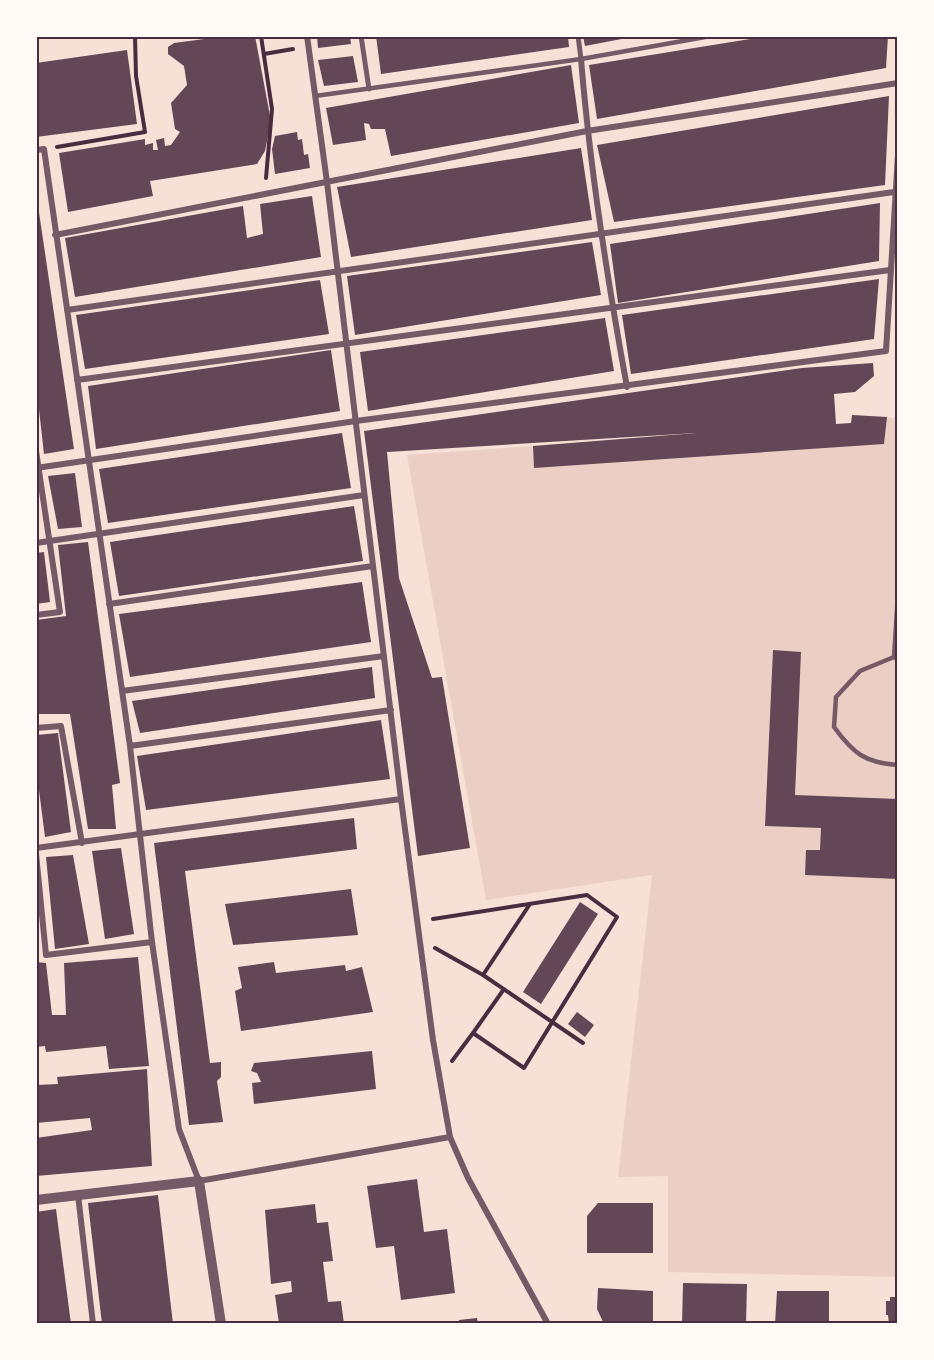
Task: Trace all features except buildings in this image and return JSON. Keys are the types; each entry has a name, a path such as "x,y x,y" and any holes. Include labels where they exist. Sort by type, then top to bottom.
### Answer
{"street":[{"path":"307,36 338,270 401,799 437,1063 450,1137 468,1178 548,1324"},
{"path":"361,36 369,89"},
{"path":"578,36 587,131 601,234 627,387"},
{"path":"55,235 587,131 898,83"},
{"path":"36,150 44,149 130,746 152,942 179,1129 199,1181 221,1324"},
{"path":"37,468 356,421 886,351 898,155"},
{"path":"67,310 894,192"},
{"path":"77,380 890,270"},
{"path":"36,451 60,612 36,615"},
{"path":"36,543 364,495"},
{"path":"109,604 373,566"},
{"path":"122,691 384,656"},
{"path":"130,746 391,710"},
{"path":"36,728 61,726 82,843"},
{"path":"36,848 401,799"},
{"path":"36,854 46,955 152,942"},
{"path":"36,1200 199,1181 450,1137"},
{"path":"78,1195 93,1324"}],"lane":[{"path":"315,96 581,59 711,36"},
{"path":"898,594 896,659 860,671 836,697 834,727 849,748 876,763 898,765"}],"path":[{"path":"44,149 145,132 136,76 135,36"},
{"path":"261,36 272,109 272,134 266,161 265,195"},
{"path":"264,54 308,47"},
{"path":"417,921 587,895 617,917 554,1023 524,1068 473,1034"},
{"path":"483,975 530,904"},
{"path":"421,948 437,948 483,975 583,1043"},
{"path":"437,1063 452,1061 504,989"}],"shaded area":[{"path":"852,415 898,418 898,1277 668,1272 668,1176 618,1177 652,875 486,900 407,455 851,423"}]}
